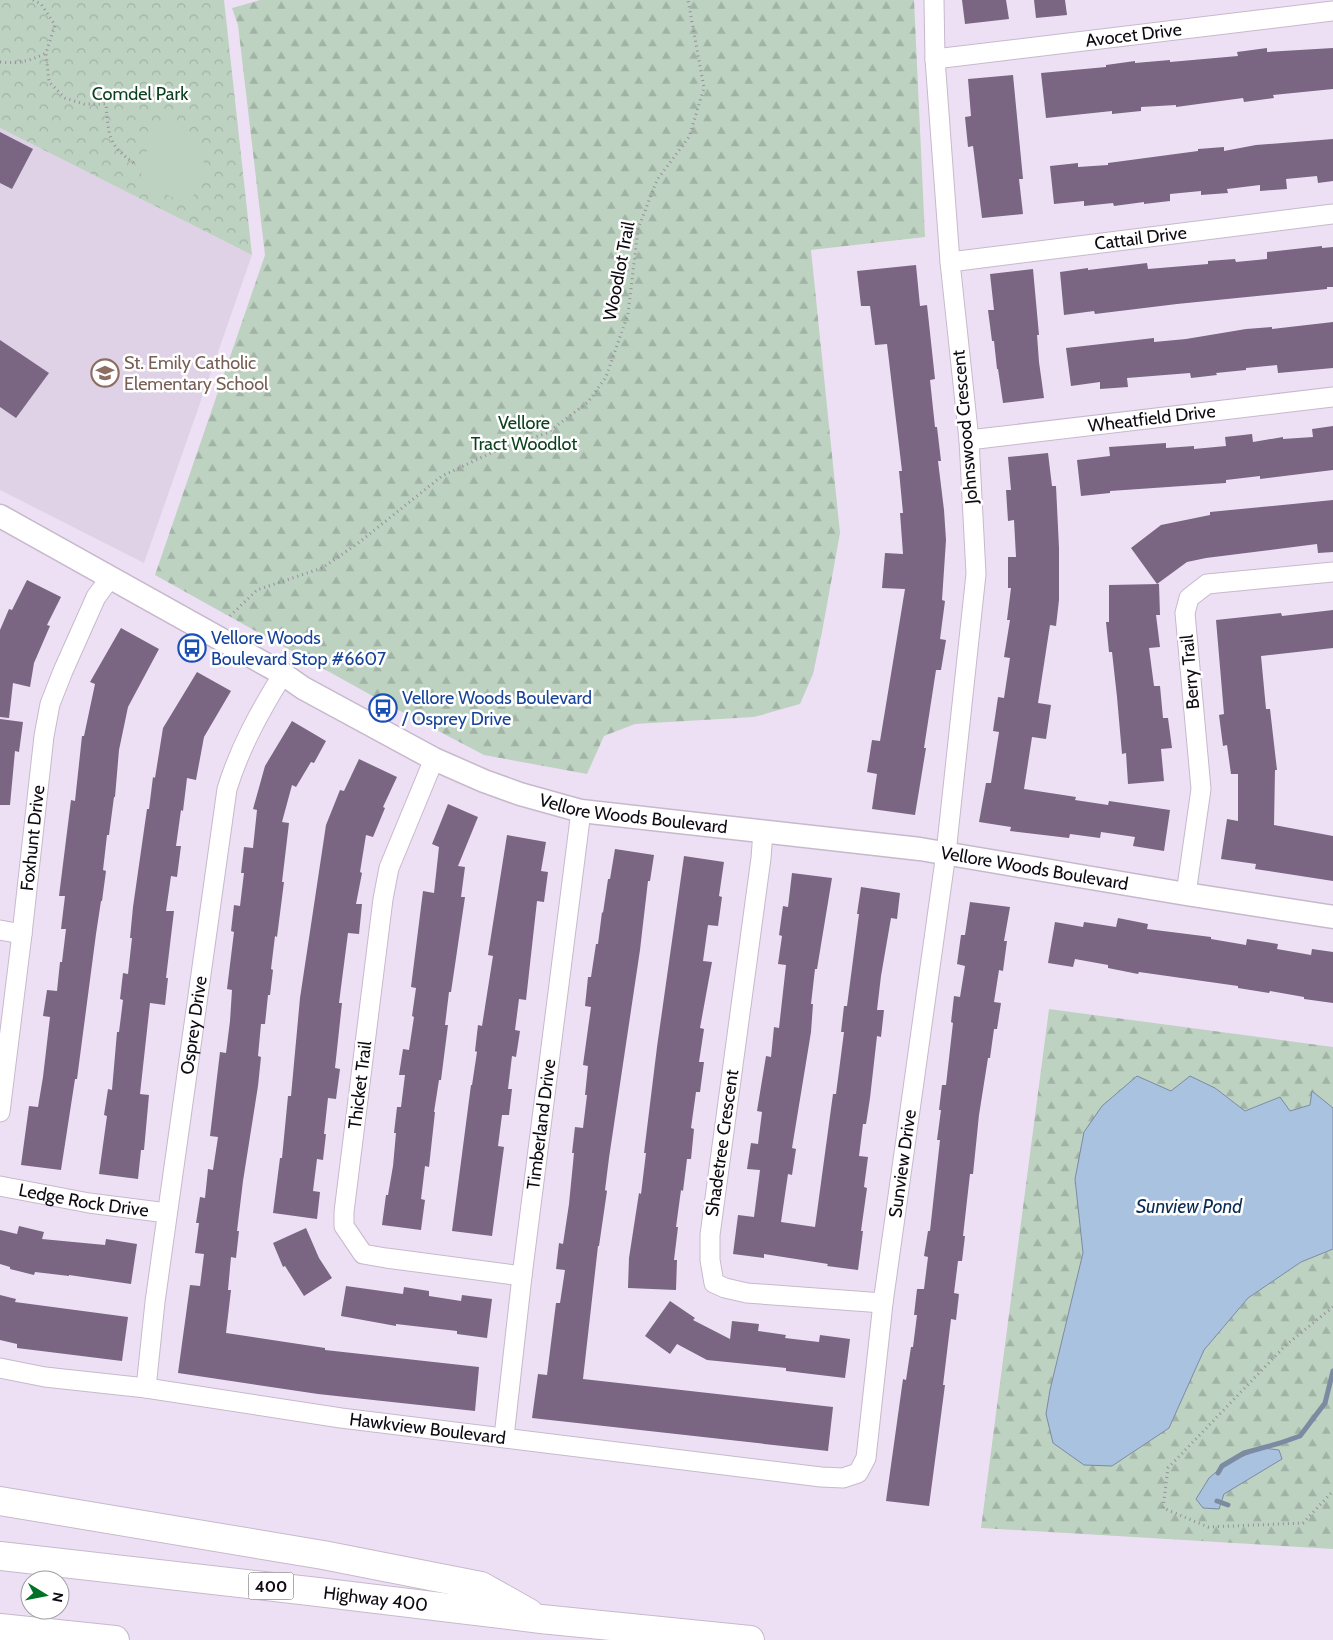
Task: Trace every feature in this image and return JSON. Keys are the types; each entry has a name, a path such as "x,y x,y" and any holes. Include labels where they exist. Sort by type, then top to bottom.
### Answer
{"highway":[{"path":"0,1501 323,1555 481,1586 541,1619"},
{"name":"Highway 400","path":"0,1556 541,1619 750,1640"},
{"path":"0,1628 115,1640"}],"street":[{"name":"Johnswood Crescent","path":"934,0 935,59 950,262 969,440 976,574 946,853"},
{"name":"Avocet Drive","path":"935,59 1333,11"},
{"name":"Cattail Drive","path":"950,262 1333,214"},
{"name":"Wheatfield Drive","path":"969,440 1333,397"},
{"name":"Vellore Woods Boulevard","path":"0,516 283,674 304,688 434,758 520,794 581,811 946,853 1333,917"},
{"name":"Berry Trail","path":"1186,894 1201,789 1185,613 1189,598 1207,584 1333,572"},
{"name":"Foxhunt Drive","path":"0,1112 40,767 50,704 62,671 96,597 110,578"},
{"name":"Osprey Drive","path":"146,1388 154,1302 228,789 235,763 248,734 283,674"},
{"name":"Thicket Trail","path":"434,758 389,868 345,1202 344,1226 363,1254 522,1276"},
{"name":"Timberland Drive","path":"504,1438 522,1276 581,811"},
{"name":"Shadetree Crescent","path":"763,832 760,867 710,1235 710,1260 714,1283 725,1288 747,1293 883,1303"},
{"name":"Sunview Drive","path":"858,1473 866,1458 883,1303 946,853"},
{"path":"0,930 22,934"},
{"name":"Ledge Rock Drive","path":"0,1186 89,1202 167,1213"},
{"name":"Hawkview Boulevard","path":"0,1368 45,1377 146,1388 341,1418 821,1477 843,1478 858,1473"}],"path":[{"path":"33,0 41,4 55,26 46,53 49,82 65,98 84,104 106,104 109,137 122,155 135,164"},
{"name":"Woodlot Trail","path":"230,616 257,590 322,568 357,544 442,476 493,452 547,433 588,402 606,377 628,314 638,229 657,180 689,137 704,88 688,0"},
{"path":"0,62 15,64 32,60 46,53"},
{"path":"1333,1307 1286,1345 1168,1468 1163,1508 1208,1527 1303,1523 1333,1491"}],"shaded area":[{"name":"St. Emily Catholic Elementary School","path":"0,128 252,255 144,563 0,490"}],"green space":[{"name":"Comdel Park","path":"0,0 224,0 252,255 0,128"},
{"name":"Vellore Tract Woodlot","path":"260,0 914,0 925,237 811,250 840,533 813,674 800,704 754,717 635,724 604,736 587,774 484,755 387,704 155,575 265,255 238,25 232,8"},
{"path":"165,116 188,129 201,146 205,170 189,205 142,183 140,164"},
{"path":"1049,1009 1333,1047 1333,1108 1313,1092 1310,1105 1290,1111 1279,1097 1245,1111 1215,1088 1075,1179 1083,1253 1050,1390 1169,1428 1204,1350 1248,1298 1301,1262 1333,1249 1333,1549 981,1528"}],"water":[{"name":"Sunview Pond","path":"1137,1076 1171,1091 1190,1076 1215,1088 1245,1111 1280,1097 1290,1111 1310,1105 1312,1091 1333,1108 1333,1249 1301,1262 1248,1298 1204,1350 1169,1428 1112,1466 1084,1465 1053,1443 1046,1414 1083,1253 1075,1179 1084,1132 1102,1106"},
{"path":"1263,1448 1279,1450 1282,1459 1224,1494 1219,1509 1203,1508 1196,1499 1209,1478 1228,1462"}],"building":[{"path":"962,0 1006,0 1009,19 965,24"},
{"path":"1034,0 1065,0 1067,15 1036,18"},
{"path":"1267,48 1267,52 1333,48 1333,89 1273,95 1274,98 1244,102 1243,98 1176,107 1176,105 1141,107 1141,111 1112,114 1112,111 1046,118 1041,73 1106,67 1106,65 1135,61 1135,63 1170,60 1170,62 1238,56 1237,52"},
{"path":"1013,75 1023,179 1019,179 1023,214 982,218 973,146 968,147 965,117 971,116 968,79"},
{"path":"0,132 33,149 12,189 0,183"},
{"path":"1333,139 1333,181 1318,183 1317,176 1286,179 1287,189 1260,191 1260,185 1227,189 1228,193 1201,195 1201,191 1170,194 1170,201 1144,204 1144,202 1114,206 1113,203 1084,206 1084,201 1054,204 1050,166 1078,163 1078,167 1108,165 1108,163 1198,151 1198,149 1224,147 1224,151 1256,145"},
{"path":"1322,246 1322,248 1333,247 1333,287 1327,287 1327,289 1095,314 1094,311 1064,315 1060,272 1147,263 1148,269 1208,264 1208,261 1235,259 1236,262 1267,259 1267,252"},
{"path":"916,265 920,306 927,305 935,379 930,380 941,461 938,461 946,540 942,600 945,601 940,639 946,640 941,670 936,670 915,815 872,809 877,774 867,772 872,740 880,741 905,589 882,588 885,553 903,554 900,513 903,513 899,471 902,471 887,344 875,345 870,306 861,306 857,271"},
{"path":"1033,269 1039,335 1037,335 1039,362 1044,398 1003,403 988,310 994,310 990,274"},
{"path":"1333,322 1333,368 1278,373 1277,365 1246,368 1246,370 1191,378 1190,373 1127,378 1128,387 1100,389 1100,382 1071,386 1066,348 1154,338 1154,342 1186,339 1246,329 1272,327 1272,329"},
{"path":"0,340 49,373 16,418 0,407"},
{"path":"1333,426 1333,470 1260,479 1260,476 1226,480 1226,483 1110,491 1110,493 1081,496 1077,460 1110,456 1109,447 1166,443 1166,448 1194,446 1194,449 1226,446 1225,437 1252,434 1253,442 1283,437 1283,439 1313,437 1312,429"},
{"path":"1048,453 1052,486 1056,486 1059,600 1056,626 1050,625 1038,703 1051,705 1046,739 1032,737 1024,789 1076,797 1075,800 1108,805 1109,801 1170,810 1164,851 1133,846 1135,837 1101,832 1100,838 1070,834 1069,838 1010,831 1011,827 979,822 986,783 991,783 999,732 993,731 998,697 1004,698 1010,658 1004,657 1010,620 1007,620 1011,588 1008,588 1008,557 1016,557 1014,520 1008,521 1006,490 1011,490 1008,457"},
{"path":"1333,500 1333,552 1318,553 1317,544 1206,558 1187,562 1157,584 1131,548 1161,525 1210,515 1210,512"},
{"path":"27,580 61,597 47,625 50,626 34,663 30,687 13,683 9,718 0,717 0,630 9,609 12,610"},
{"path":"1159,584 1160,615 1156,615 1160,647 1149,648 1154,686 1160,686 1163,718 1168,718 1172,748 1161,749 1164,781 1128,784 1126,753 1122,754 1112,652 1109,652 1106,622 1109,622 1109,585"},
{"path":"1333,610 1333,648 1261,656 1266,709 1270,709 1277,770 1275,770 1274,825 1333,836 1333,881 1255,869 1256,864 1221,859 1227,819 1238,821 1238,774 1231,774 1227,745 1223,746 1219,715 1224,714 1216,620 1281,613 1282,616"},
{"path":"121,628 159,649 128,707 119,750 115,797 109,835 107,835 103,870 106,871 102,901 77,1079 75,1079 61,1170 21,1165 29,1106 38,1107 43,1077 50,1017 43,1016 47,990 57,991 60,962 62,962 66,929 61,929 65,896 59,896 71,800 75,801 82,736 84,736 95,684 90,682"},
{"path":"197,672 231,691 204,737 196,780 187,778 176,846 181,846 177,877 171,876 166,911 174,911 166,978 168,978 165,1005 150,1003 140,1094 149,1095 144,1150 141,1150 138,1179 99,1174 107,1116 104,1115 108,1089 112,1090 117,1032 119,1032 123,1000 120,999 123,973 128,974 133,907 153,777 155,778 163,728"},
{"path":"0,719 23,722 19,752 15,751 10,805 0,805"},
{"path":"292,721 326,741 314,763 311,762 296,787 292,785 282,822 289,823 282,882 284,882 277,937 275,936 270,995 268,995 265,1024 261,1024 258,1056 261,1057 258,1086 243,1181 236,1258 231,1257 228,1290 231,1290 226,1333 325,1348 325,1350 479,1367 475,1411 318,1394 178,1373 190,1285 200,1286 204,1254 195,1253 199,1223 196,1223 200,1197 205,1198 208,1169 213,1170 218,1137 210,1136 220,1052 226,1053 230,1021 232,990 227,989 234,932 231,931 234,905 240,906 244,873 241,873 244,847 253,848 257,810 253,809 265,766"},
{"path":"359,759 397,777 383,807 385,808 373,837 366,835 356,904 362,904 359,934 348,933 339,1003 342,1003 335,1068 340,1069 336,1099 328,1098 323,1160 317,1159 313,1191 320,1192 317,1219 273,1213 280,1158 282,1158 288,1096 291,1096 300,998 326,825 340,790 344,791"},
{"path":"448,804 478,817 458,866 465,867 461,897 465,897 451,992 449,992 445,1025 448,1025 441,1080 439,1080 434,1112 429,1167 425,1166 421,1199 425,1200 421,1230 382,1225 386,1195 388,1195 393,1166 397,1107 401,1107 405,1075 399,1075 403,1049 409,1050 414,1017 412,1016 416,988 411,987 423,891 434,893 439,847 432,844"},
{"path":"507,835 546,842 541,871 548,872 544,902 537,901 526,1000 519,999 515,1030 520,1031 516,1057 512,1056 508,1089 512,1089 509,1115 502,1115 498,1146 504,1147 492,1236 452,1231 477,1052 475,1051 478,1025 482,1026 493,956 488,955"},
{"path":"615,849 654,855 650,881 648,881 640,950 609,1158 605,1190 607,1191 598,1246 583,1379 833,1407 828,1451 532,1418 538,1374 547,1375 556,1303 560,1303 565,1270 556,1269 559,1243 563,1244 569,1204 575,1127 583,1128 587,1095 585,1095 588,1066 583,1065 591,1007 585,1006 588,977 591,977 596,944 598,944 602,912"},
{"path":"684,856 724,862 719,896 722,897 718,926 708,925 703,961 712,962 700,1028 704,1029 699,1062 704,1062 700,1092 696,1092 691,1128 694,1129 691,1159 687,1159 676,1227 678,1227 674,1260 677,1260 676,1290 628,1288 629,1258 639,1193 641,1194 657,1047"},
{"path":"792,873 832,878 817,969 815,969 811,1004 813,1004 811,1032 792,1148 796,1149 792,1175 788,1174 781,1222 815,1227 833,1094 836,1094 844,1032 841,1032 844,1006 847,1006 861,887 900,893 897,919 891,918 881,976 877,1010 884,1010 881,1037 877,1036 870,1098 866,1124 863,1124 859,1156 868,1157 864,1187 867,1188 858,1270 764,1254 764,1258 733,1254 738,1215 754,1217 760,1170 747,1169 751,1143 758,1144 762,1112 757,1111 766,1056 771,1057 774,1027 779,1028 786,965 778,964 782,936 779,935 783,906 788,907"},
{"path":"970,902 1010,907 1004,941 1007,941 1003,971 999,970 994,1002 1001,1003 997,1029 994,1029 990,1058 988,1058 979,1115 973,1174 970,1174 962,1261 958,1261 954,1293 959,1294 956,1320 951,1319 943,1385 945,1385 929,1506 886,1501 903,1379 906,1380 911,1347 913,1347 917,1315 914,1315 917,1289 924,1289 928,1257 924,1256 928,1231 930,1231 940,1140 937,1140 941,1110 939,1110 942,1085 946,1085 954,996 960,997 965,966 957,964 961,935 965,935"},
{"path":"1118,918 1148,924 1147,929 1211,937 1211,939 1246,945 1247,939 1278,944 1277,949 1311,955 1312,949 1333,952 1333,1003 1270,991 1269,993 1238,988 1238,986 1139,972 1138,974 1108,968 1108,965 1075,959 1073,967 1048,963 1055,922 1083,927 1084,922 1116,927"},
{"path":"19,1226 44,1232 42,1239 105,1245 106,1239 137,1244 131,1284 69,1275 35,1272 34,1275 10,1269 10,1267 0,1264 0,1230 17,1234"},
{"path":"306,1228 319,1258 332,1278 304,1296 285,1266 283,1267 273,1243"},
{"path":"346,1286 403,1294 404,1287 429,1291 429,1296 461,1301 462,1295 492,1299 487,1338 457,1334 457,1331 396,1324 396,1326 341,1316"},
{"path":"0,1295 16,1299 15,1302 128,1317 122,1361 17,1348 17,1344 0,1340"},
{"path":"670,1301 695,1318 693,1320 730,1339 732,1321 759,1324 758,1331 786,1335 785,1338 819,1342 820,1335 850,1339 845,1378 786,1371 786,1368 707,1360 677,1344 670,1354 645,1336"}],"waterway":[{"path":"1218,1473 1222,1466 1244,1453 1300,1436 1325,1403 1333,1371"},
{"path":"1217,1501 1228,1505"}],"place":[{"name":"St. Emily Catholic Elementary School","path":"105,373"},
{"name":"Vellore Woods Boulevard Stop #6607","path":"192,648"},
{"name":"Vellore Woods Boulevard / Osprey Drive","path":"383,708"}]}
